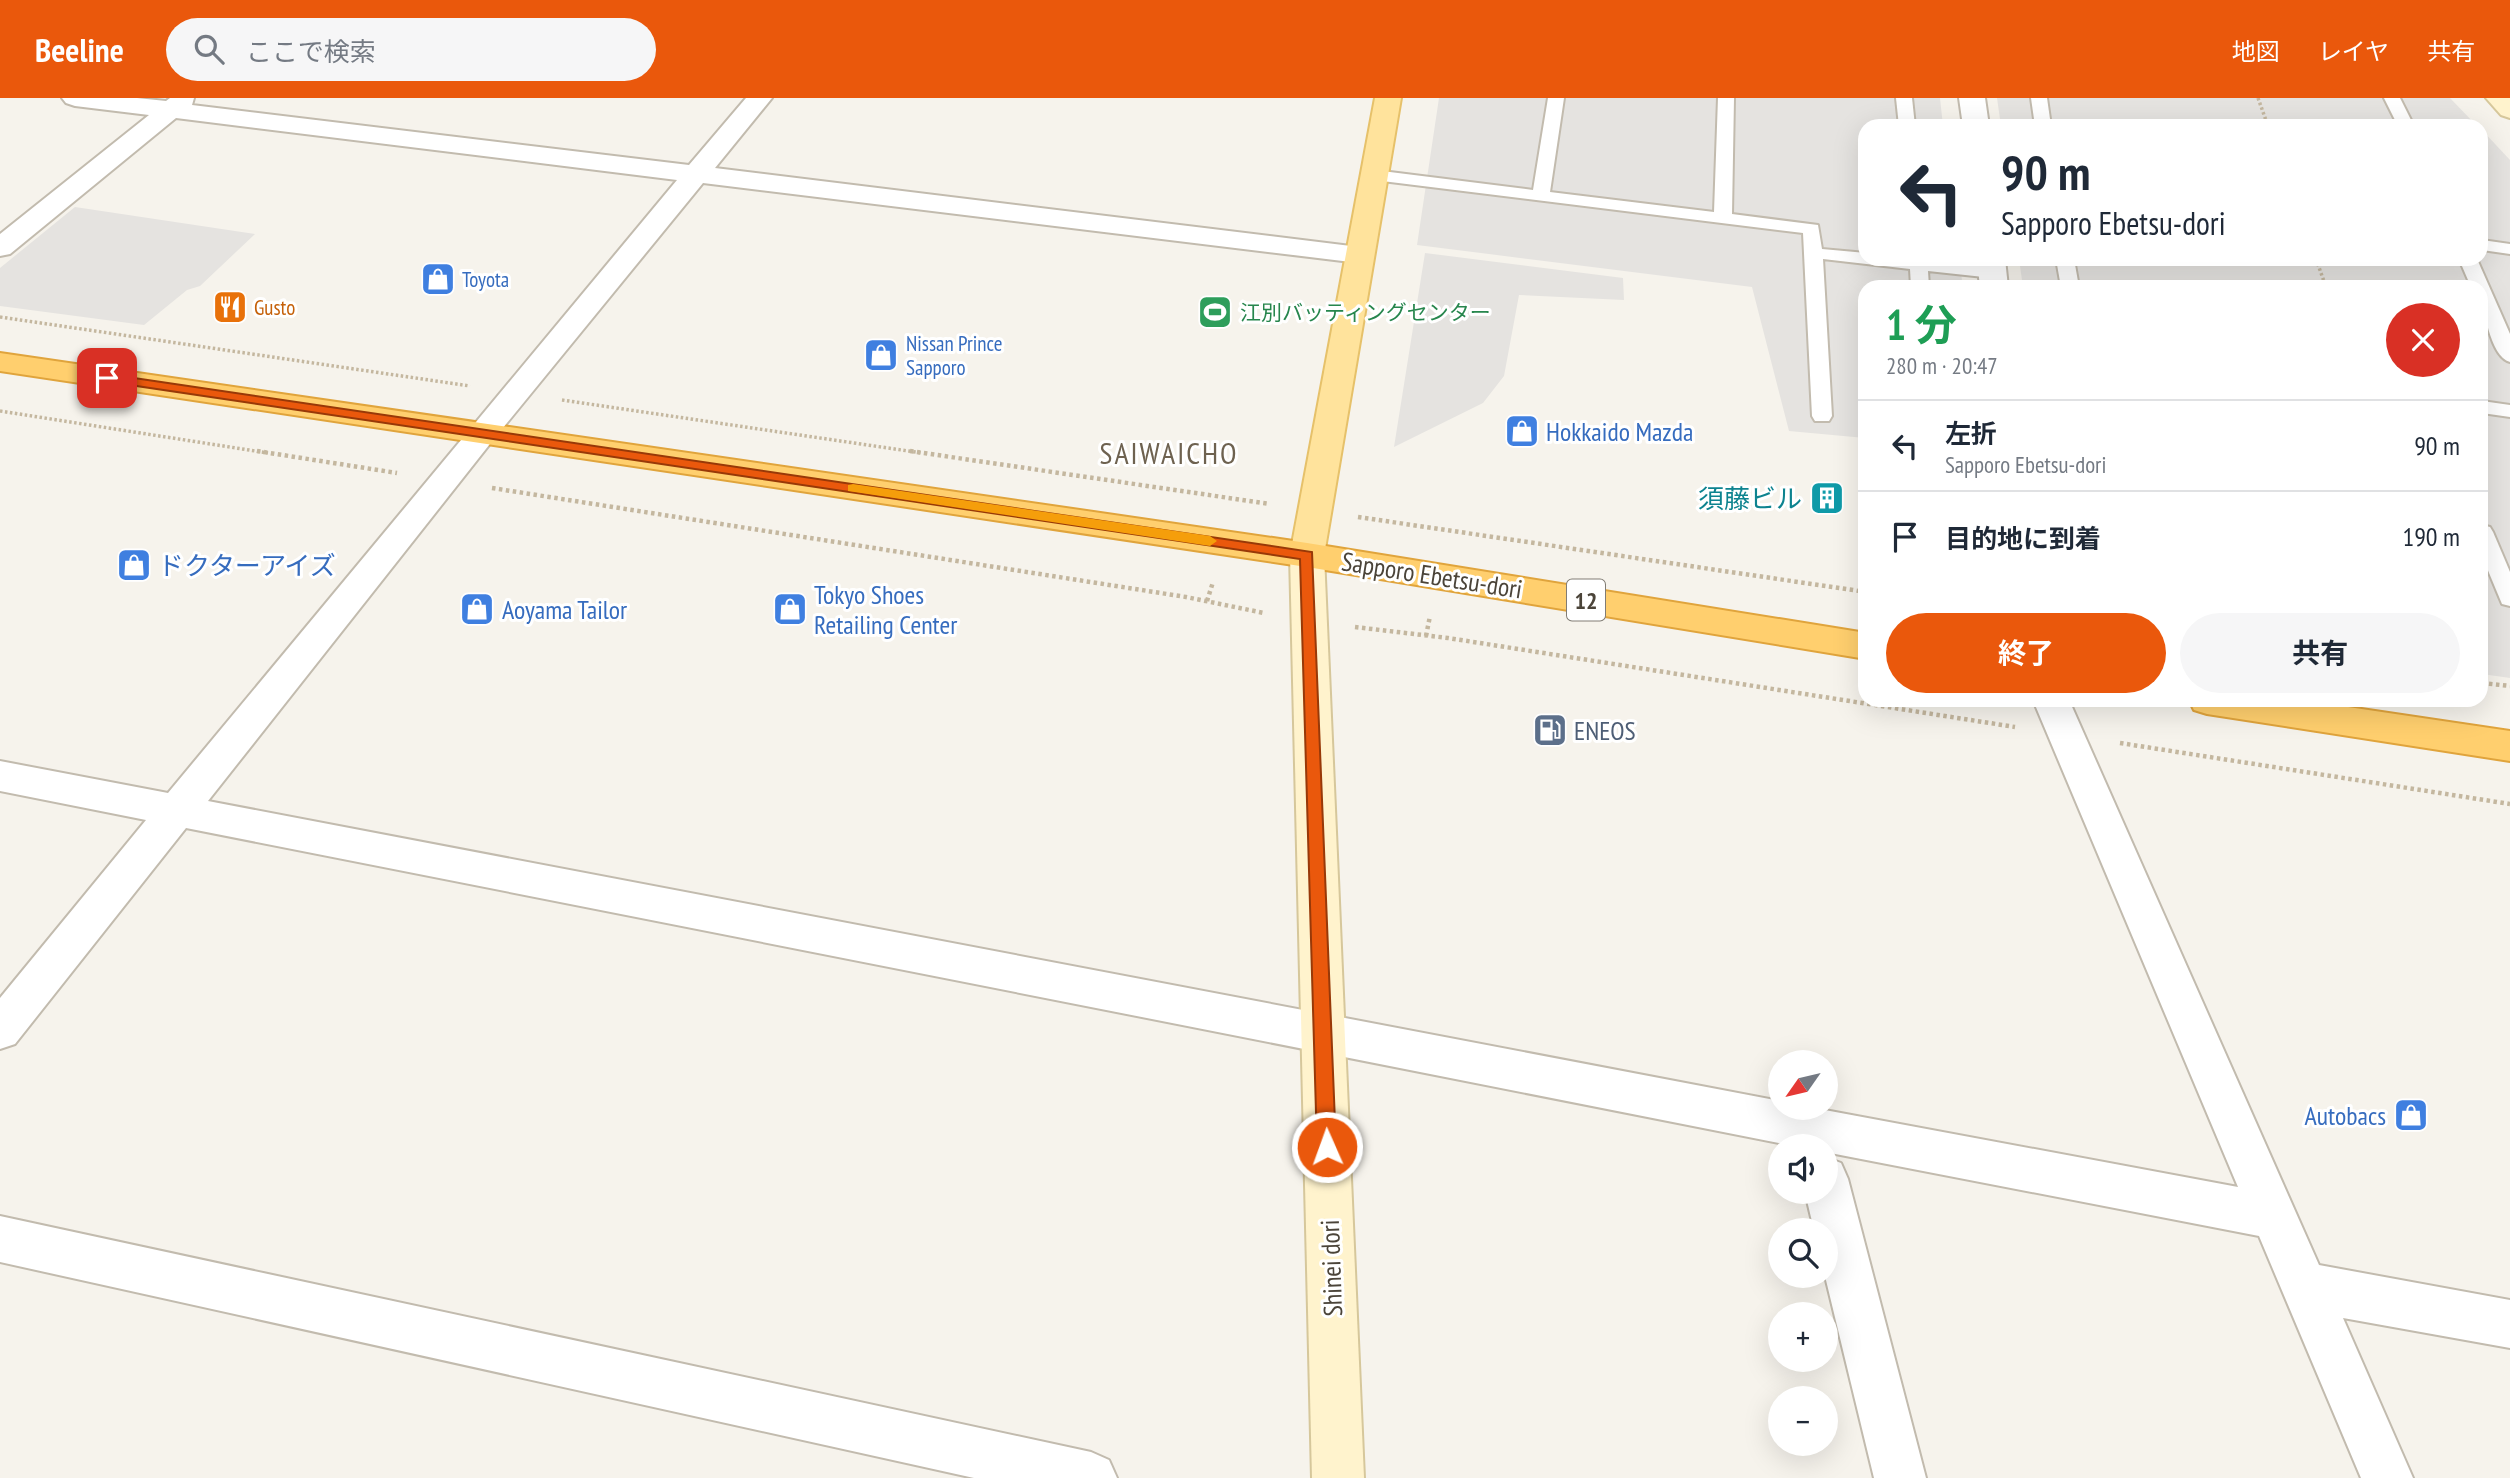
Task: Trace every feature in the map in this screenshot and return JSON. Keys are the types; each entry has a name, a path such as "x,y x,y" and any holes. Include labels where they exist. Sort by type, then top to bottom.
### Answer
{"highway":[{"name":"Sapporo Ebetsu-dori","path":"0,362 1307,555 1858,645"},
{"path":"2253,707 2510,746"}],"main road":[{"path":"1307,555 1388,98"}],"street":[{"path":"75,98 178,104 698,174 1359,255"},
{"path":"0,1030 482,433 759,98"},
{"path":"1971,98 1975,119"},
{"path":"2498,98 2510,110"},
{"path":"0,248 178,104"},
{"name":"Shinei dori","path":"1307,555 1338,1478"},
{"path":"2059,717 2387,1478"},
{"path":"0,776 1323,1036 1800,1134"},
{"path":"1838,1141 2274,1216"},
{"path":"1831,1204 1900,1478"},
{"path":"0,1239 1091,1478"},
{"path":"2305,1287 2510,1324"}],"lane":[{"path":"1541,196 1556,98"},
{"path":"1723,218 1726,98"},
{"path":"1905,98 1906,119"},
{"path":"2039,98 2042,119"},
{"path":"2392,98 2402,119"},
{"path":"1374,175 1812,229 1822,416"},
{"path":"2488,246 2510,249"},
{"path":"1812,253 1858,257"},
{"path":"1949,266 1993,273"},
{"path":"2488,304 2510,356"},
{"path":"2488,408 2510,411"},
{"path":"2488,546 2510,598"}],"path":[{"path":"2258,98 2266,119"},
{"path":"0,317 1858,591"},
{"path":"0,411 1186,597 1309,620 1858,691"},
{"path":"2488,684 2510,686"},
{"path":"1982,707 2059,717 2510,804"}],"shaded area":[{"path":"1439,98 1940,98 1942,119 1858,119 1858,266 1960,266 1962,280 1858,280 1858,437 1789,431 1752,287 1417,245"},
{"path":"1997,98 2450,98 2470,119 2000,119"},
{"path":"2488,136 2510,160 2510,678 2488,675 2488,280 2022,280 2020,266 2488,266"},
{"path":"75,207 255,234 200,286 187,290 144,325 0,306 0,268"},
{"path":"1425,253 1623,278 1624,300 1519,295 1504,376 1483,403 1394,447"}],"slow traffic":[{"path":"853,488 1210,541"}],"place":[{"name":"Toyota","path":"438,279"},
{"name":"Gusto","path":"230,307"},
{"name":"江別バッティングセンター","path":"1215,312"},
{"name":"Nissan Prince Sapporo","path":"881,355"},
{"name":"Hokkaido Mazda","path":"1522,431"},
{"name":"須藤ビル","path":"1827,498"},
{"name":"ドクターアイズ","path":"134,565"},
{"name":"Aoyama Tailor","path":"477,609"},
{"name":"Tokyo Shoes Retailing Center","path":"790,609"},
{"name":"ENEOS","path":"1550,730"},
{"name":"Autobacs","path":"2411,1115"}],"district":[{"name":"SAIWAICHO","path":"1169,452"}],"route":[{"path":"107,378 1307,555 1327,1147"}]}
